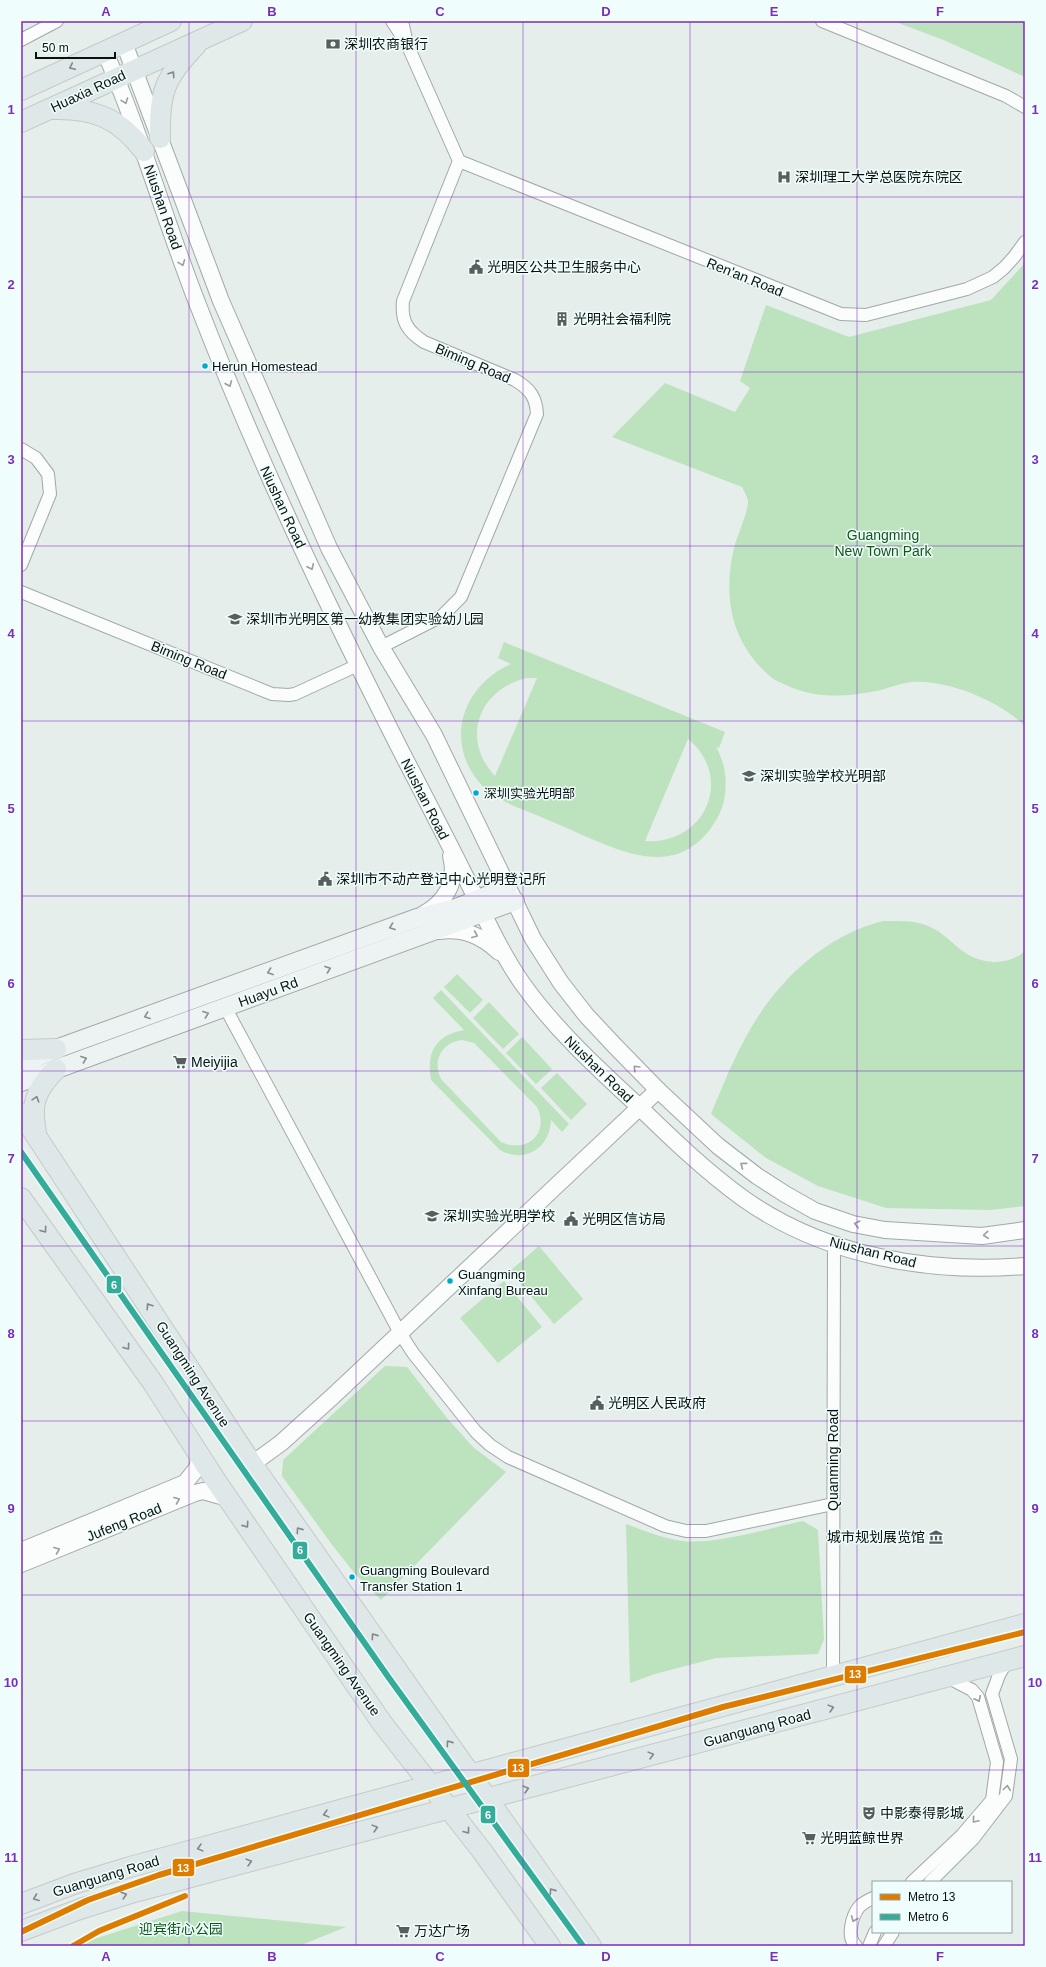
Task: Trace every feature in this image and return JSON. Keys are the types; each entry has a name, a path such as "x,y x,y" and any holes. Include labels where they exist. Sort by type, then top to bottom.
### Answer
{"main road":[{"name":"Huaxia Road","path":"22,89 171,21"},
{"name":"Huaxia Road","path":"21,122 242,21"},
{"path":"160,138 159,111 166,83 183,58 202,39"},
{"path":"51,109 78,110 106,117 126,130 144,151"},
{"name":"Huayu Rd","path":"21,1064 56,1049 511,894"},
{"name":"Huayu Rd","path":"21,1082 225,1007 420,926"},
{"path":"21,1050 56,1049"},
{"path":"36,1134 33,1108 36,1096 41,1087 56,1069"},
{"name":"Guangming Avenue","path":"21,1113 252,1464 591,1946"},
{"name":"Guangming Avenue","path":"21,1198 153,1383 228,1498 382,1723 482,1851 550,1946"},
{"name":"Guanguang Road","path":"21,1904 74,1884 123,1869 1025,1624"},
{"name":"Guanguang Road","path":"21,1932 80,1909 134,1892 1016,1658"}],"street":[{"path":"21,40 57,21"},
{"path":"392,21 407,44 459,161"},
{"path":"402,21 407,44"},
{"path":"822,21 1006,96 1025,107"},
{"name":"Niushan Road","path":"124,43 221,301 300,486 329,548 381,648 434,735 533,939 561,983 586,1015 658,1090 718,1146 757,1176 815,1211 853,1224 885,1230 982,1236 1025,1230"},
{"name":"Niushan Road","path":"105,52 144,151 169,229 236,400 262,461 358,665 479,906 512,966 552,1022 640,1108 718,1179 746,1200 777,1220 813,1237 902,1262 940,1267 990,1269 1025,1266"},
{"name":"Ren'an Road","path":"459,161 841,314 866,315 967,289 993,277 1014,258 1025,242"},
{"name":"Biming Road","path":"381,648 442,616 461,597 537,414 537,404 527,387 515,380 424,342 413,335 403,322 402,312 405,296 459,161"},
{"path":"21,450 36,458 48,474 50,494 21,565"},
{"name":"Biming Road","path":"21,592 272,694 295,694 358,665"},
{"path":"420,926 450,888 453,868 448,844"},
{"path":"420,926 471,933 491,944 512,966"},
{"path":"225,1007 400,1333 476,1432 490,1445 508,1457 665,1526 686,1531 706,1531 833,1504"},
{"path":"252,1464 281,1443 658,1090"},
{"name":"Quanming Road","path":"833,1676 834,1244"},
{"name":"Jufeng Road","path":"21,1551 185,1483 197,1468 200,1456"},
{"name":"Jufeng Road","path":"21,1564 195,1493 203,1491 228,1498"},
{"path":"931,1881 973,1839 1006,1796 1011,1759 992,1694 998,1675 1016,1658"},
{"path":"913,1881 962,1835 992,1800 997,1762 978,1697 972,1690 947,1677"},
{"path":"856,1946 853,1943 850,1928 859,1906 872,1899"},
{"path":"869,1946 875,1933"},
{"path":"884,1946 892,1933"}],"green space":[{"path":"893,21 1025,21 1025,77 946,41"},
{"name":"Guangming New Town Park","path":"1025,263 1025,726 1002,708 973,694 957,688 926,682 899,684 877,691 854,695 831,696 797,690 774,679 758,664 738,634 730,600 729,582 731,563 735,544 748,504 747,497 742,487 612,437 665,383 735,412 750,388 740,381 766,305 849,337 991,300"},
{"path":"504,642 725,732 719,748 716,747 723,763 726,782 722,809 718,817 701,839 683,852 663,857 641,856 619,850 524,810 504,801 486,789 468,766 462,749 461,732 464,715 471,699 481,685 494,673 511,664 498,658","holes":["527,678 537,678 495,776 484,762 478,747 477,732 480,717 487,704 497,693 510,684","688,739 702,755 710,772 711,789 707,806 697,821 684,832 666,839 645,841"]},
{"path":"883,921 921,923 944,935 964,952 982,960 994,962 1007,961 1025,951 1025,1206 991,1210 886,1208 818,1186 766,1158 711,1114 745,1038 762,1010 776,992 807,961 824,948 843,936 863,927"},
{"path":"457,974 483,1000 470,1013 444,987"},
{"path":"441,990 569,1124 562,1132 551,1120 550,1130 546,1138 534,1151 527,1154 509,1154 500,1150 431,1080 430,1061 435,1046 446,1036 454,1032 464,1030 433,998","holes":["462,1040 474,1043 537,1107 541,1125 534,1139 519,1145 511,1145 501,1142 441,1079 438,1072 438,1059 444,1048 449,1044"]},
{"path":"489,1002 519,1034 503,1049 473,1018"},
{"path":"522,1037 552,1069 536,1084 506,1053"},
{"path":"557,1073 587,1104 571,1120 541,1088"},
{"path":"539,1246 583,1299 554,1324 510,1271"},
{"path":"504,1281 542,1327 498,1363 460,1318"},
{"path":"385,1366 407,1367 447,1418 473,1447 506,1472 381,1600 356,1575 282,1476 283,1460"},
{"path":"803,1521 818,1530 824,1639 818,1654 716,1658 655,1674 630,1683 626,1524 667,1538 695,1542 726,1538"},
{"name":"迎宾街心公园","path":"182,1911 346,1927 299,1946 72,1946"}],"metro line":[{"name":"6","path":"21,1152 389,1678 583,1946"},
{"name":"13","path":"21,1932 88,1900 159,1875 723,1707 1025,1632"},
{"name":"13","path":"73,1946 99,1931 185,1896"}],"place":[{"name":"深圳农商银行","path":"333,44"},
{"name":"深圳理工大学总医院东院区","path":"784,177"},
{"name":"光明区公共卫生服务中心","path":"476,267"},
{"name":"光明社会福利院","path":"562,319"},
{"name":"Herun Homestead","path":"205,366"},
{"name":"深圳市光明区第一幼教集团实验幼儿园","path":"235,619"},
{"name":"深圳实验学校光明部","path":"749,776"},
{"name":"深圳实验光明部","path":"476,793"},
{"name":"深圳市不动产登记中心光明登记所","path":"325,879"},
{"name":"Meiyijia","path":"180,1062"},
{"name":"深圳实验光明学校","path":"432,1216"},
{"name":"光明区信访局","path":"571,1219"},
{"name":"Guangming Xinfang Bureau","path":"450,1281"},
{"name":"光明区人民政府","path":"597,1403"},
{"name":"城市规划展览馆","path":"936,1537"},
{"name":"Guangming Boulevard Transfer Station 1","path":"352,1577"},
{"name":"中影泰得影城","path":"869,1813"},
{"name":"光明蓝鲸世界","path":"809,1838"},
{"name":"万达广场","path":"403,1931"}]}
